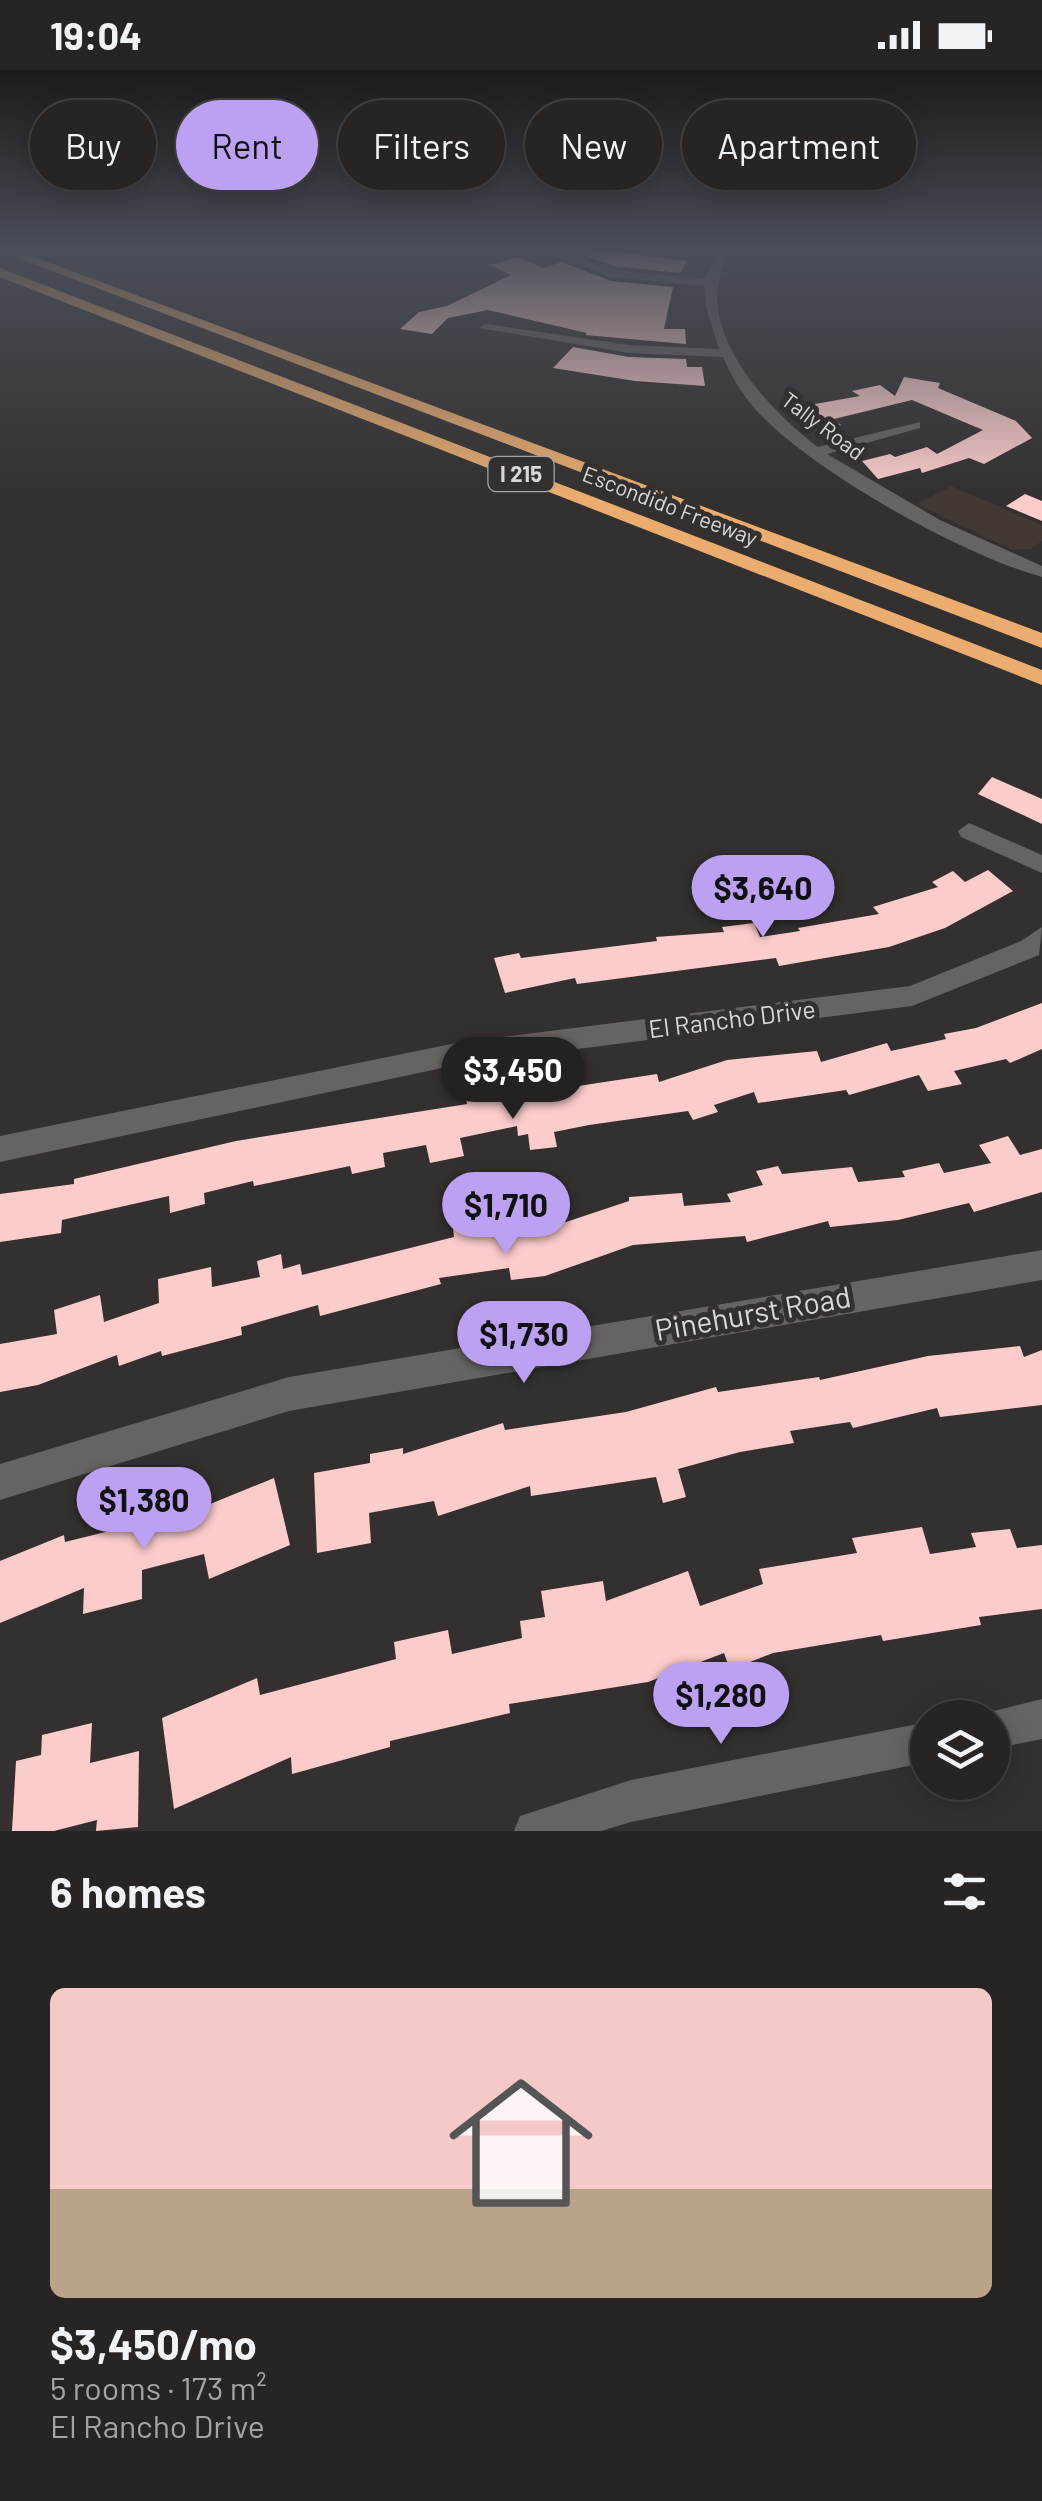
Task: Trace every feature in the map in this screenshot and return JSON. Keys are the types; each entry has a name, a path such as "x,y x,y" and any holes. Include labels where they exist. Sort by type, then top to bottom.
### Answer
{"highway":[{"name":"Escondido Freeway","path":"157,333 1042,678"},
{"name":"Escondido Freeway","path":"229,333 1042,641"}],"street":[{"path":"520,333 629,350 727,353"},
{"name":"Tally Road","path":"720,333 744,386 765,411 815,453 906,508 1040,568"},
{"path":"815,453 915,425"},
{"path":"969,831 1042,865"},
{"name":"El Rancho Drive","path":"0,1150 460,1053 912,996 1030,948 1042,938"},
{"name":"Pinehurst Road","path":"0,1482 288,1394 1042,1265"},
{"path":"1010,1725 1042,1719"},
{"path":"535,1831 631,1801 910,1746"}],"shaded area":[{"path":"951,486 1042,525 1042,541 1031,549 1010,549 917,504"}],"building":[{"path":"685,333 686,344 585,335"},
{"path":"573,347 629,357 686,359 687,367 702,367 705,386 635,381 553,368"},
{"path":"904,377 940,383 938,388 1016,421 1032,438 984,464 969,458 922,473 920,468 878,479 862,461 890,454 895,457 927,447 937,454 983,430 912,400 834,419 841,425 812,431 787,409 860,396 852,391 880,385 895,396"},
{"path":"1025,494 1042,501 1042,521 1006,506"},
{"path":"992,777 1042,799 1042,824 978,794"},
{"path":"988,870 1013,891 945,928 889,947 779,966 776,958 577,984 575,978 505,993 494,958 519,953 521,958 657,941 656,937 724,932 722,927 754,923 760,937 800,931 798,928 879,914 873,907 938,887 932,882 953,871 965,882"},
{"path":"1042,1003 1042,1049 1010,1063 1006,1059 954,1071 962,1084 928,1091 919,1075 849,1095 846,1090 758,1103 754,1092 714,1105 718,1112 693,1120 688,1111 589,1125 554,1132 557,1147 530,1150 528,1134 518,1136 517,1126 460,1138 464,1156 430,1163 426,1145 383,1153 385,1167 352,1174 350,1166 254,1186 253,1181 204,1193 205,1204 170,1213 169,1196 62,1220 61,1233 0,1242 0,1194 74,1184 74,1179 236,1141 467,1104 466,1098 492,1093 494,1099 657,1074 659,1082 727,1060 817,1051 821,1062 887,1043 891,1051 946,1039 944,1034 976,1028"},
{"path":"1008,1136 1020,1155 1042,1149 1042,1192 974,1212 969,1203 898,1220 830,1227 828,1221 747,1242 745,1236 633,1245 545,1276 511,1280 509,1268 439,1278 441,1284 320,1316 318,1305 241,1327 242,1335 162,1356 161,1351 119,1366 117,1355 38,1385 0,1392 0,1344 57,1334 54,1310 100,1295 104,1322 159,1303 158,1279 211,1267 212,1287 260,1277 257,1261 281,1254 283,1269 300,1264 302,1275 454,1237 453,1228 474,1225 472,1213 494,1210 498,1235 545,1229 629,1201 629,1197 682,1193 684,1206 731,1202 727,1194 763,1185 756,1171 778,1166 782,1174 852,1167 858,1182 905,1177 902,1171 939,1163 944,1173 991,1163 979,1145"},
{"path":"1020,1346 1024,1357 1042,1350 1042,1405 940,1417 937,1408 853,1428 850,1422 790,1431 794,1443 740,1452 678,1469 686,1497 663,1503 656,1477 531,1496 530,1486 438,1516 434,1501 369,1513 371,1543 317,1553 314,1473 370,1463 370,1454 403,1448 403,1454 503,1423 505,1430 626,1412 716,1387 718,1392 819,1377 820,1380 928,1356"},
{"path":"274,1478 290,1545 209,1579 204,1554 142,1570 142,1599 83,1614 84,1588 0,1623 0,1561 64,1535 65,1542 146,1522 146,1511 181,1502 181,1516"},
{"path":"922,1527 930,1554 976,1547 971,1533 1010,1529 1017,1548 1042,1545 1042,1609 979,1617 981,1625 883,1641 881,1635 773,1653 730,1670 724,1653 648,1682 509,1704 510,1713 390,1741 390,1747 292,1774 291,1757 174,1809 162,1718 257,1678 260,1695 396,1659 394,1642 448,1630 452,1654 522,1638 520,1621 545,1617 541,1591 603,1581 606,1601 688,1571 700,1606 763,1584 759,1569 857,1553 852,1538"},
{"path":"92,1723 90,1763 139,1751 138,1827 96,1831 97,1820 54,1831 12,1831 16,1761 41,1755 42,1735"}]}
